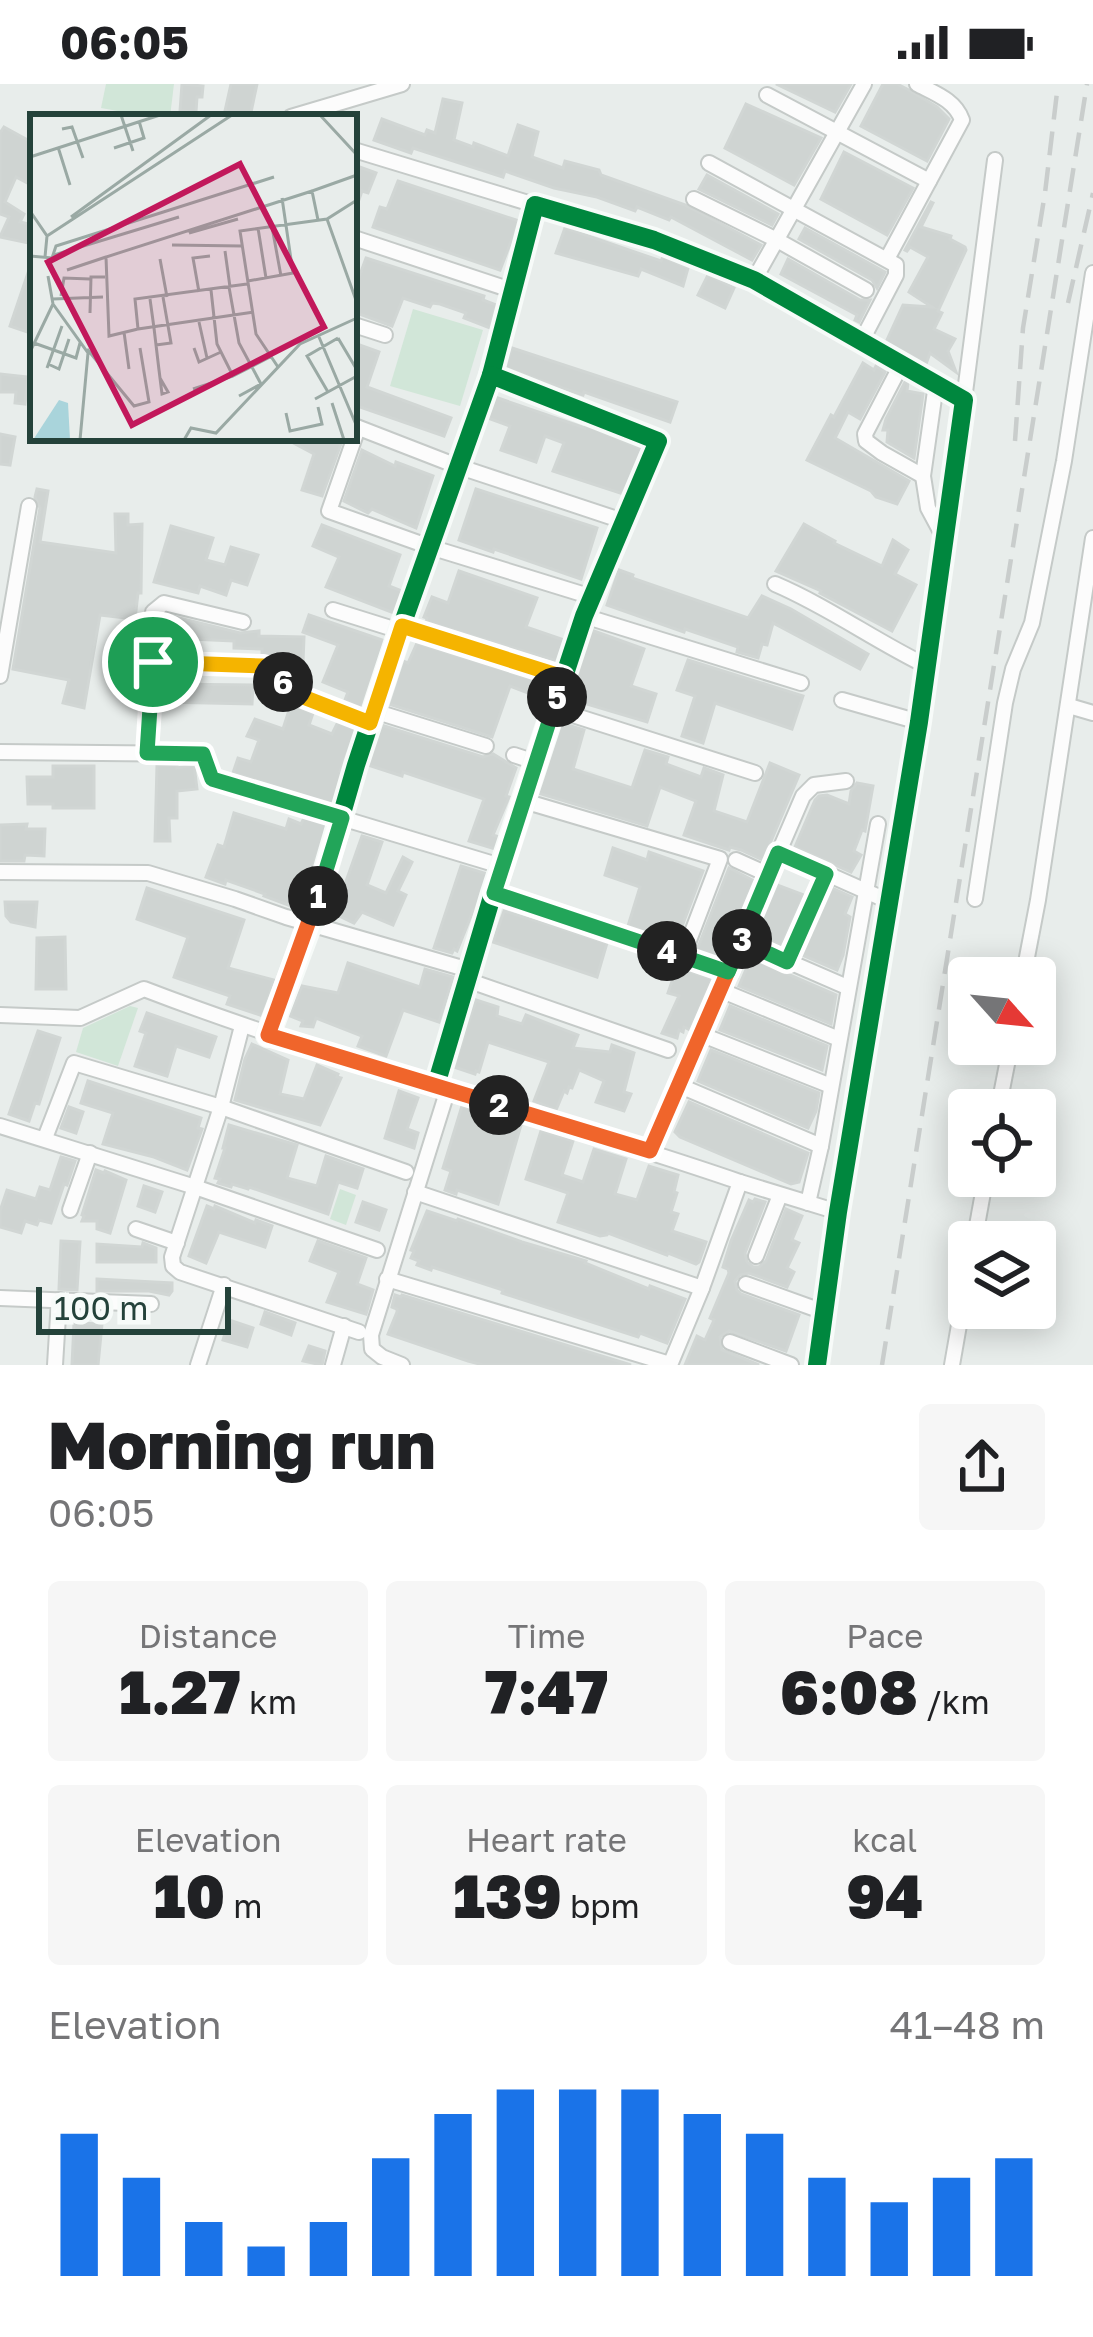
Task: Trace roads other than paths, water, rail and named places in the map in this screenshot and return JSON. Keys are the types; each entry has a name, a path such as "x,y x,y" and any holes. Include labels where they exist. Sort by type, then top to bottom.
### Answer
{"street":[{"path":"300,114 402,84"},
{"path":"754,280 864,84"},
{"path":"887,259 962,119 952,104 917,84"},
{"path":"766,94 929,181"},
{"path":"357,151 654,239 754,280 964,400"},
{"path":"817,1365 919,722 995,160"},
{"path":"709,163 896,265 896,275 861,342"},
{"path":"694,199 866,290"},
{"path":"268,1035 310,924 401,629 491,375 535,205"},
{"path":"357,239 514,291"},
{"path":"975,898 1005,703 1032,623 1064,461 1093,273"},
{"path":"357,326 385,335"},
{"path":"901,364 865,434 866,442 923,476"},
{"path":"397,1364 372,1348 370,1335 415,1192 468,975 584,616 658,441 491,375"},
{"path":"936,384 923,476 928,508 944,537"},
{"path":"357,427 622,521"},
{"path":"352,441 329,512 592,597"},
{"path":"0,676 29,506"},
{"path":"1027,957 1093,538"},
{"path":"775,584 927,666"},
{"path":"147,753 153,611 164,603 243,622"},
{"path":"333,610 563,677"},
{"path":"584,616 801,683"},
{"path":"153,662 269,667 293,693 486,746"},
{"path":"842,700 919,722"},
{"path":"1069,706 1093,713"},
{"path":"554,709 755,773"},
{"path":"0,752 203,754 212,779 504,867"},
{"path":"514,755 538,763"},
{"path":"650,1151 808,789 846,781"},
{"path":"524,801 720,860 683,956"},
{"path":"808,1203 878,824"},
{"path":"778,853 888,901"},
{"path":"736,860 769,875"},
{"path":"0,872 169,877 468,975 668,1050"},
{"path":"787,962 826,874"},
{"path":"494,893 728,972"},
{"path":"741,941 847,987"},
{"path":"0,1015 80,1018 145,989 268,1035 838,1212"},
{"path":"720,990 839,1039"},
{"path":"242,1026 172,1266 352,1329 332,1365"},
{"path":"700,1034 831,1086"},
{"path":"45,1138 75,1059 406,1172"},
{"path":"678,1085 821,1146"},
{"path":"0,1126 195,1186 377,1250"},
{"path":"70,1210 90,1153"},
{"path":"387,1279 670,1364 740,1183"},
{"path":"415,1192 702,1288"},
{"path":"756,1256 780,1195"},
{"path":"136,1229 177,1243"},
{"path":"746,1284 824,1312"},
{"path":"198,1365 224,1286"},
{"path":"0,1298 151,1304"},
{"path":"55,1365 59,1300"},
{"path":"952,1365 958,1329"},
{"path":"730,1342 791,1365"}],"railway":[{"path":"1015,441 1023,328 1058,84"},
{"path":"882,1365 1087,84"},
{"path":"1068,303 1093,193"}]}
